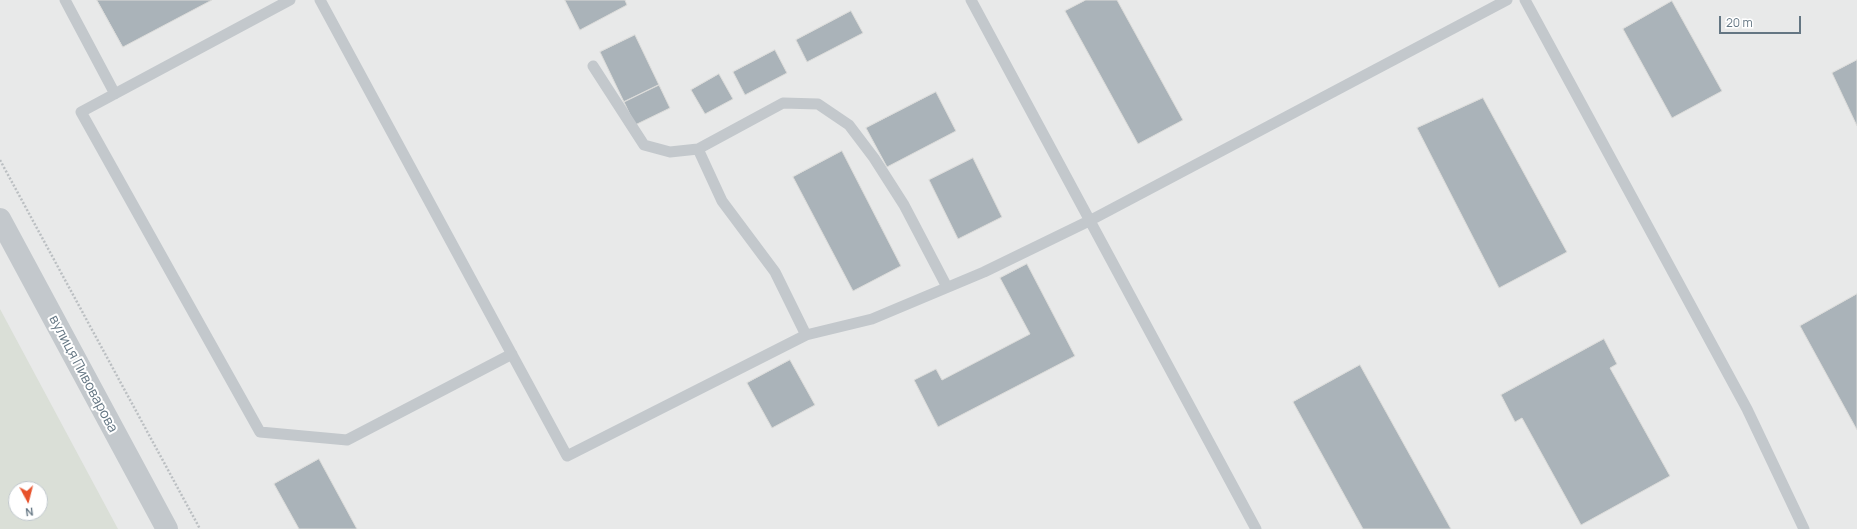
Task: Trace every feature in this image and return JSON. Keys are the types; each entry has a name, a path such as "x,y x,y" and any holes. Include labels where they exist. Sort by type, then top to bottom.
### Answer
{"street":[{"name":"вулиця Пивоварова","path":"0,219 167,529"}],"lane":[{"path":"65,0 115,94"},
{"path":"290,0 81,112 260,432 347,440 512,354"},
{"path":"320,0 567,456 739,371 806,335 872,319 984,272 1091,220 1507,0"},
{"path":"971,0 1091,220 1256,529"},
{"path":"1525,0 1747,410 1804,529"},
{"path":"593,66 644,145 670,152 698,149 784,103 818,104 849,125 874,158 904,205 947,287"},
{"path":"698,149 722,201 775,272 806,335"}],"path":[{"path":"0,160 200,529"}],"shaded area":[{"path":"0,0 1857,0 1857,529 0,529"},
{"path":"0,309 118,529 0,529"}],"building":[{"path":"97,0 212,0 123,47"},
{"path":"565,0 625,0 627,5 580,30"},
{"path":"1086,0 1117,0 1183,120 1138,144 1065,11"},
{"path":"1672,1 1722,91 1672,118 1623,29"},
{"path":"851,11 863,33 807,62 796,40"},
{"path":"635,35 659,85 624,102 600,52"},
{"path":"775,50 787,73 745,95 733,72"},
{"path":"1857,60 1857,126 1832,73"},
{"path":"719,74 733,99 705,114 691,90"},
{"path":"659,85 670,108 635,125 624,102"},
{"path":"936,92 956,131 887,167 866,128"},
{"path":"1483,98 1567,252 1499,288 1417,128"},
{"path":"842,151 901,266 853,291 793,177"},
{"path":"973,158 1002,217 958,239 929,180"},
{"path":"1027,264 1075,356 938,427 914,380 936,369 942,380 1030,334 1000,278"},
{"path":"1857,294 1857,430 1800,326"},
{"path":"1604,339 1617,364 1610,368 1670,476 1581,525 1522,418 1515,422 1501,395"},
{"path":"790,360 815,405 772,428 747,383"},
{"path":"1360,365 1451,529 1363,529 1293,402"},
{"path":"319,459 357,529 299,529 274,484"}]}
